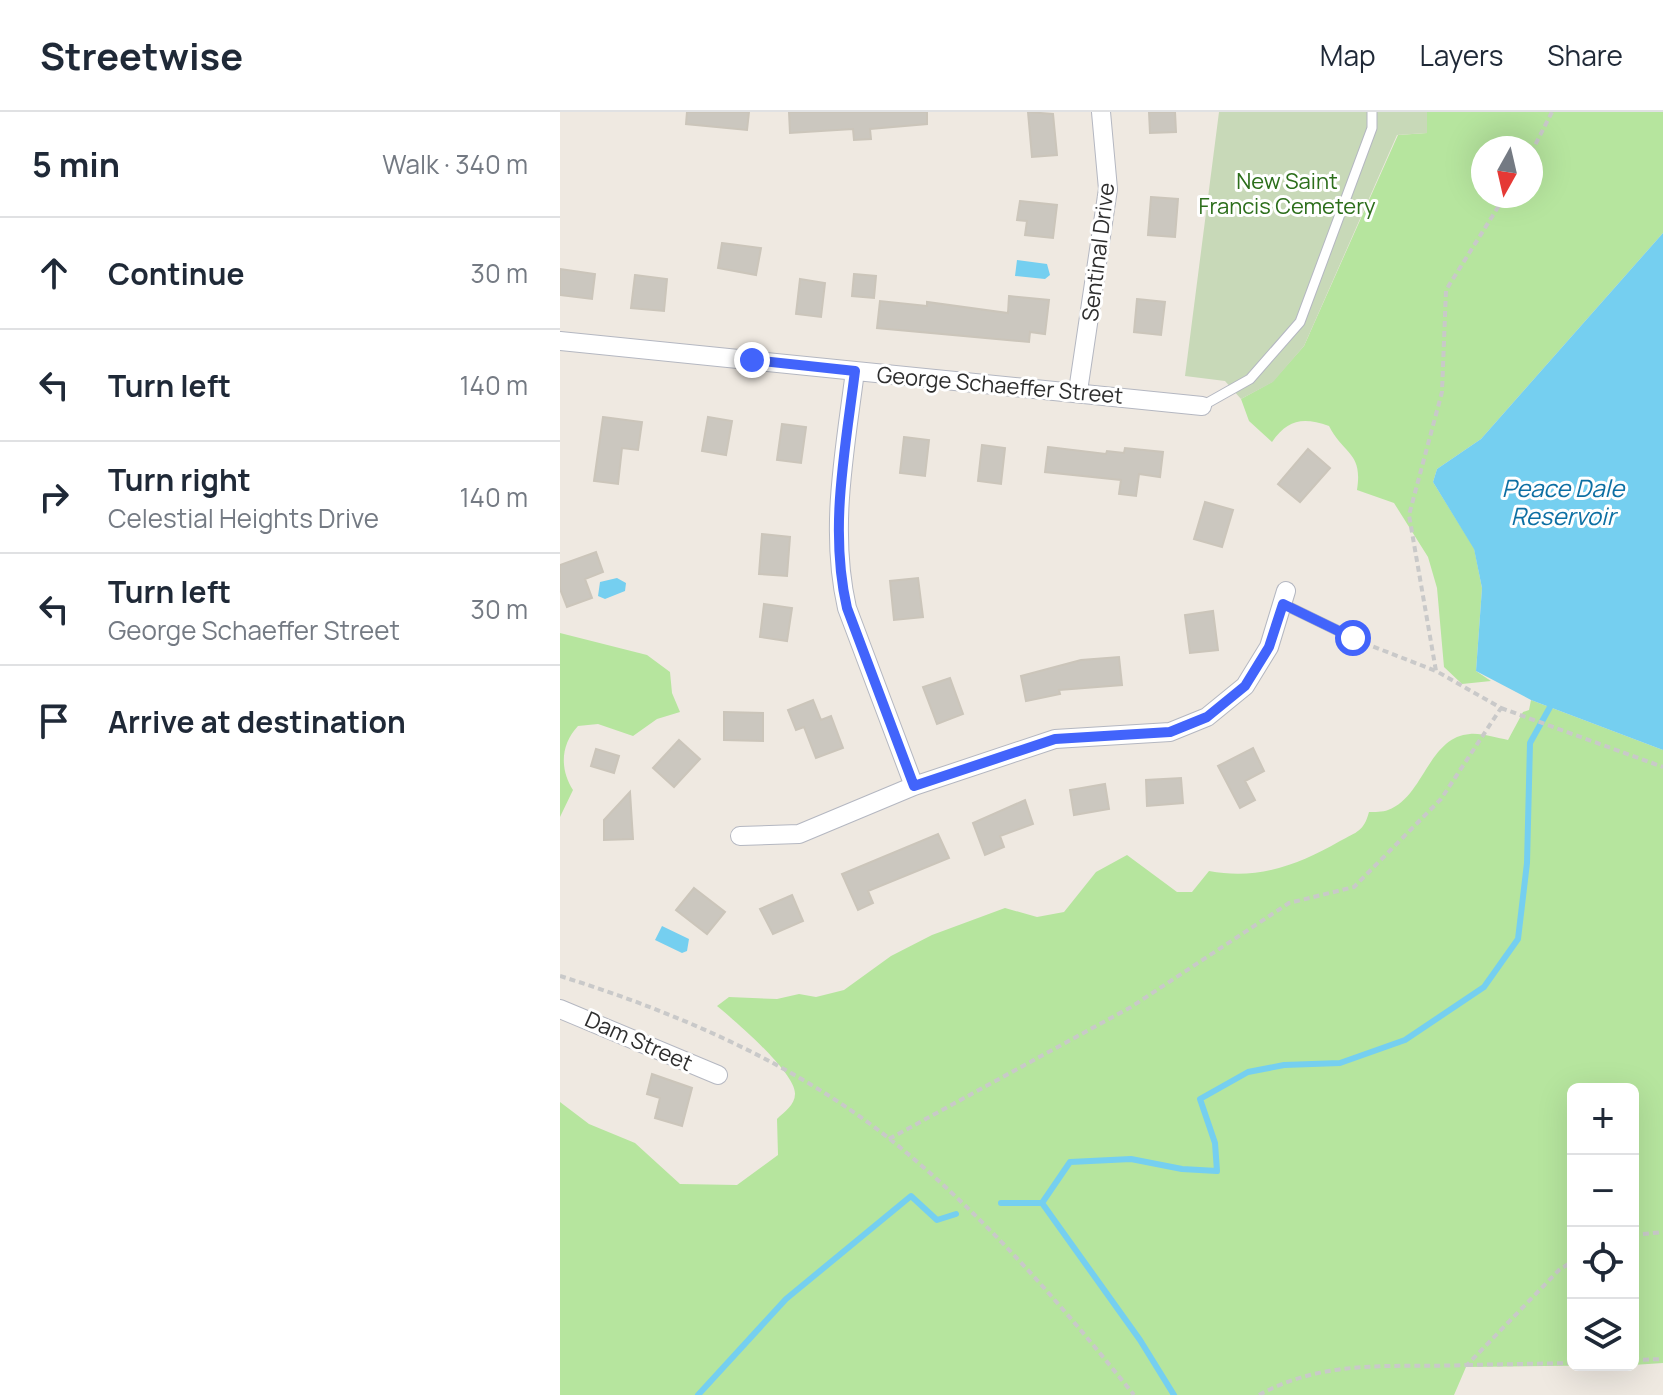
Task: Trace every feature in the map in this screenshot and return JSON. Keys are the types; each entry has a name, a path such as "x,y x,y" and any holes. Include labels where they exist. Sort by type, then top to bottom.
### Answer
{"street":[{"name":"Sentinal Drive","path":"1078,391 1108,189 1101,112"},
{"name":"George Schaeffer Street","path":"560,341 1078,391 1202,406"},
{"path":"855,371 837,523 841,581 847,608 914,786"},
{"path":"740,836 799,834 914,786 1055,739 1170,732 1207,717 1245,686 1269,647 1284,598"},
{"name":"Dam Street","path":"560,1009 718,1075"}],"lane":[{"path":"1202,406 1250,379 1300,322 1372,128 1372,112"},
{"path":"1284,598 1353,638"}],"path":[{"path":"1540,136 1552,112"},
{"path":"1436,671 1409,515 1442,392 1446,290 1497,208"},
{"path":"1353,638 1436,671 1501,708 1663,767"},
{"path":"889,1139 1131,1007 1289,903 1354,887 1441,799 1501,708"},
{"path":"560,976 672,1015 727,1041 833,1100 889,1139 997,1234 1069,1314 1134,1395"},
{"path":"1639,1234 1663,1232"},
{"path":"1467,1365 1567,1265"},
{"path":"1639,1360 1663,1359"},
{"path":"1259,1395 1283,1381 1340,1366 1567,1363"}],"green space":[{"name":"New Saint Francis Cemetery","path":"1219,112 1427,112 1427,133 1397,135 1304,346 1273,382 1241,399 1225,381 1185,376"},
{"path":"1427,112 1663,112 1663,233 1481,439 1437,469 1433,482 1474,548 1482,588 1476,671 1491,681 1462,684 1444,667 1437,588 1428,557 1394,503 1357,490 1355,461 1329,426 1311,421 1297,422 1290,424 1272,442 1249,421 1241,399 1272,382 1304,346 1398,135 1427,133"},
{"path":"560,633 647,655 670,672 672,693 680,712 657,719 633,736 598,724 578,726 565,749 564,766 573,790 560,817"},
{"path":"1531,700 1663,750 1663,1363 1639,1365 1639,1083 1567,1083 1567,1366 1466,1367 1454,1395 560,1395 560,1102 589,1124 635,1143 680,1184 737,1185 778,1155 777,1119 791,1105 795,1094 786,1073 717,1006 729,997 777,999 799,994 816,997 844,990 891,956 932,935 1005,908 1037,917 1064,912 1096,872 1127,855 1177,892 1192,892 1209,871 1261,872 1293,863 1355,833 1365,823 1369,812 1386,811 1400,803 1445,745 1470,734 1508,740 1523,712 1529,710"}],"water":[{"name":"Peace Dale Reservoir","path":"1663,233 1663,750 1531,700 1476,671 1482,588 1474,549 1433,482 1437,469 1481,439"},
{"path":"1017,260 1047,264 1050,275 1045,279 1015,276"},
{"path":"617,578 626,583 625,591 605,599 598,596 600,582"},
{"path":"662,926 689,939 687,951 682,953 655,940"}],"building":[{"path":"687,112 749,112 747,130 686,124"},
{"path":"789,112 927,112 927,124 870,129 871,139 854,140 853,129 790,133"},
{"path":"1028,112 1053,114 1057,155 1032,157"},
{"path":"1149,112 1175,112 1176,132 1150,133"},
{"path":"1151,197 1178,199 1175,237 1148,235"},
{"path":"1020,201 1057,205 1053,238 1025,235 1027,221 1017,220"},
{"path":"722,243 761,248 756,275 718,268"},
{"path":"560,269 595,274 592,299 560,295"},
{"path":"854,274 876,276 874,298 852,296"},
{"path":"635,275 667,279 664,311 631,308"},
{"path":"800,279 825,283 821,317 796,314"},
{"path":"1009,296 1049,300 1045,334 1030,332 1029,342 877,328 880,301 927,306 927,302 1008,313"},
{"path":"1137,299 1165,302 1161,335 1134,332"},
{"path":"603,417 642,422 638,450 622,448 618,484 594,481"},
{"path":"708,417 732,421 726,455 702,451"},
{"path":"782,424 806,427 801,463 777,460"},
{"path":"904,437 929,440 925,476 900,473"},
{"path":"982,445 1005,448 1001,484 978,481"},
{"path":"1048,447 1106,454 1107,451 1124,453 1125,448 1163,452 1160,477 1139,474 1136,496 1119,494 1121,480 1045,472"},
{"path":"1308,449 1330,468 1300,502 1278,484"},
{"path":"1205,502 1233,510 1222,547 1194,539"},
{"path":"762,534 790,537 787,576 759,574"},
{"path":"596,552 603,572 585,579 592,598 567,607 560,589 560,565"},
{"path":"918,578 923,617 894,620 890,581"},
{"path":"764,604 792,608 787,641 760,637"},
{"path":"1213,611 1218,650 1190,653 1185,615"},
{"path":"1119,657 1122,685 1059,690 1060,694 1026,701 1021,676 1081,660"},
{"path":"950,678 963,714 937,724 923,687"},
{"path":"813,700 821,720 831,716 843,748 816,758 804,727 796,730 788,710"},
{"path":"724,712 763,713 763,741 724,740"},
{"path":"679,740 700,759 674,787 653,768"},
{"path":"1253,748 1264,771 1245,781 1255,800 1240,808 1218,766"},
{"path":"596,749 619,756 614,773 591,766"},
{"path":"1181,778 1183,803 1147,806 1146,780"},
{"path":"1105,784 1109,809 1074,815 1070,790"},
{"path":"630,792 633,839 604,840 604,820"},
{"path":"1025,800 1033,824 1000,836 1004,847 985,855 973,823"},
{"path":"938,834 949,858 868,891 873,903 858,910 842,874"},
{"path":"694,888 725,912 707,934 676,910"},
{"path":"792,895 803,921 773,934 760,909"},
{"path":"652,1074 692,1088 682,1126 655,1118 660,1098 647,1094"}],"waterway":[{"path":"1001,1203 1042,1203 1070,1162 1131,1159 1182,1169 1217,1171 1215,1143 1200,1099 1248,1072 1284,1065 1340,1063 1405,1040 1484,987 1518,939 1527,863 1530,743 1550,707"},
{"path":"698,1395 786,1299 911,1196 937,1220 956,1214"},
{"path":"1042,1203 1140,1340 1174,1395"}],"route":[{"path":"752,360 855,371 837,523 841,581 847,608 914,786 1055,739 1170,732 1207,717 1245,686 1269,647 1283,604 1353,638"}]}
